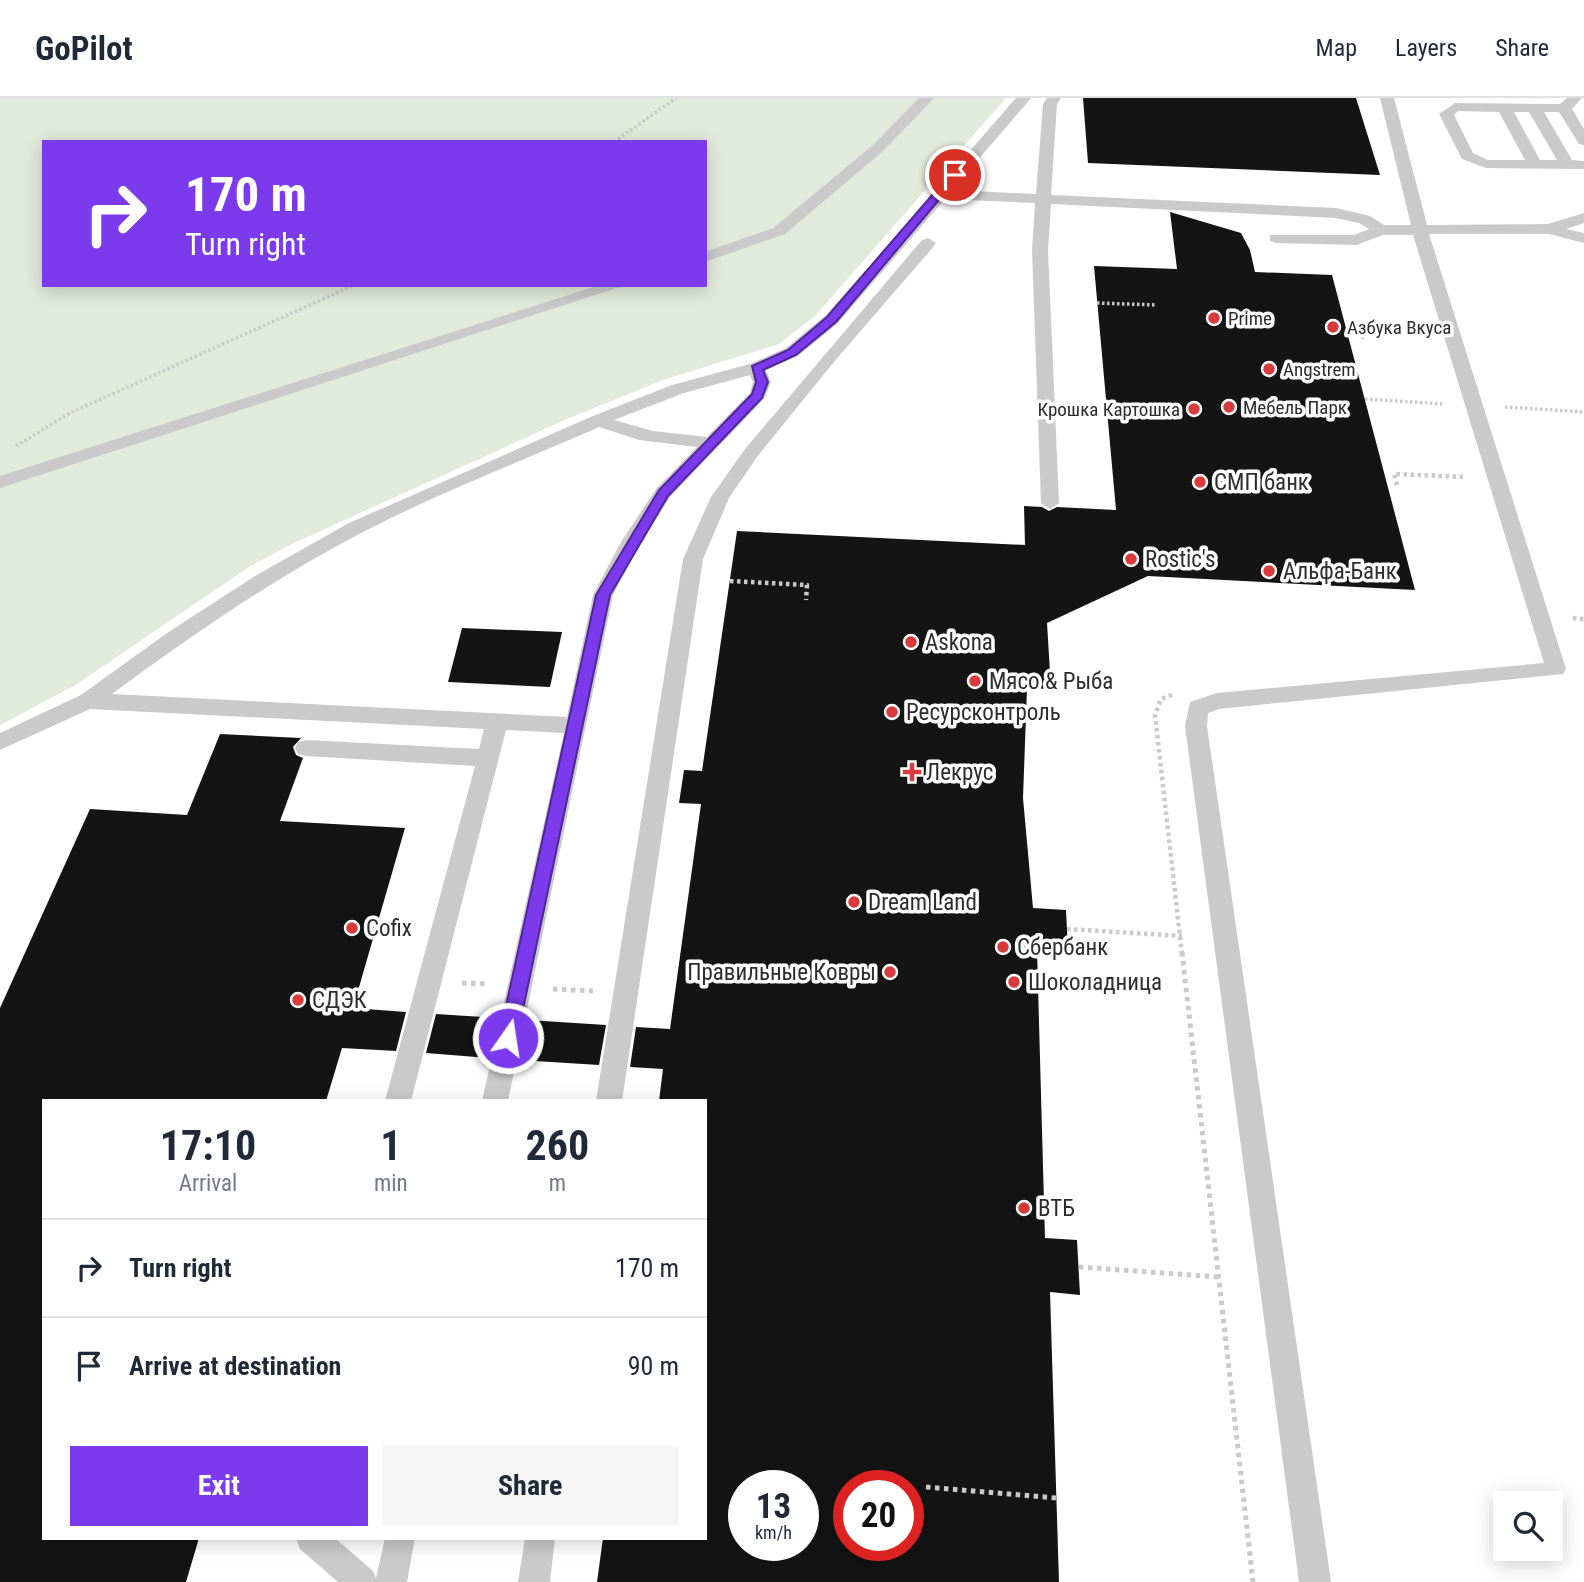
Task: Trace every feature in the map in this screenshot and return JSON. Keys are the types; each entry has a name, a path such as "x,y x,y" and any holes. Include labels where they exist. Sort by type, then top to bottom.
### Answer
{"lane":[{"path":"707,256 779,231 878,148 928,98"},
{"path":"0,742 88,701 174,638 304,555 356,528 599,420 678,390 756,368 792,352 832,319 937,194 1024,98"},
{"path":"1050,503 1040,250 1050,104 1054,98"},
{"path":"1315,1582 1221,919 1196,717 1198,708 1217,701 1556,669 1431,271 1387,98"},
{"path":"1584,141 1569,103 1534,108 1455,107 1446,114 1467,156 1486,164 1584,165"},
{"path":"1504,107 1535,164"},
{"path":"1534,108 1567,165"},
{"path":"937,194 1336,213 1364,219 1381,230"},
{"path":"1549,229 1584,218"},
{"path":"1276,237 1356,240 1381,230 1422,232 1549,229 1584,238"},
{"path":"609,1099 693,559 720,498 751,453 827,359 928,243"},
{"path":"0,482 612,287"},
{"path":"495,1099 603,595 631,542 663,493 758,395 762,382 756,368"},
{"path":"599,420 618,430 639,435 711,443"},
{"path":"88,701 576,726"},
{"path":"399,1099 497,722"},
{"path":"306,748 487,758"},
{"path":"313,1540 362,1582"},
{"path":"391,1582 400,1540"},
{"path":"534,1582 540,1540"}],"path":[{"path":"617,140 676,98"},
{"path":"12,449 70,413 350,287"},
{"path":"1097,303 1157,305"},
{"path":"1363,339 1361,330 1419,332"},
{"path":"1397,485 1394,474 1467,477"},
{"path":"730,581 807,585 806,600"},
{"path":"1179,693 1161,699 1155,715 1254,1582"},
{"path":"1067,929 1182,936"},
{"path":"1079,1267 1218,1277"},
{"path":"926,1487 1056,1498"}],"green space":[{"path":"0,98 1006,98 815,316 779,344 663,380 567,419 294,543 249,567 74,686 0,725"}],"building":[{"path":"1083,98 1356,98 1380,175 1088,163"},
{"path":"1170,212 1241,233 1250,250 1255,272 1332,275 1415,590 1148,576 1047,623 1051,689 1027,688 1023,798 1033,908 1066,910 1068,951 1037,950 1045,1238 1077,1240 1080,1295 1050,1292 1059,1582 597,1582 603,1540 707,1540 707,1099 659,1099 663,1069 630,1067 636,1027 670,1029 701,804 679,803 684,770 702,771 737,531 1025,545 1024,506 1042,507 1049,511 1057,507 1116,510 1094,266 1177,269"},
{"path":"462,628 562,632 550,687 448,682"},
{"path":"220,734 301,738 293,747 296,755 303,758 280,821 405,828 353,1008 406,1012 396,1051 342,1048 327,1099 42,1099 42,1540 198,1540 186,1582 0,1582 0,1008 90,809 187,815"},
{"path":"436,1014 498,1018 489,1058 426,1053"},
{"path":"528,1020 606,1025 599,1065 519,1060"}],"place":[{"name":"Prime","path":"1214,318"},
{"name":"Азбука Вкуса","path":"1333,327"},
{"name":"Angstrem","path":"1269,369"},
{"name":"Мебель Парк","path":"1229,407"},
{"name":"Крошка Картошка","path":"1194,409"},
{"name":"СМП банк","path":"1200,482"},
{"name":"Rostic's","path":"1131,559"},
{"name":"Альфа-Банк","path":"1269,571"},
{"name":"Askona","path":"911,642"},
{"name":"Мясо & Рыба","path":"975,681"},
{"name":"Ресурсконтроль","path":"892,712"},
{"name":"Лекрус","path":"912,772"},
{"name":"Dream Land","path":"854,902"},
{"name":"Cofix","path":"352,928"},
{"name":"Сбербанк","path":"1003,947"},
{"name":"Правильные Ковры","path":"890,972"},
{"name":"Шоколадница","path":"1014,982"},
{"name":"СДЭК","path":"298,1000"},
{"name":"ВТБ","path":"1024,1208"}],"route":[{"path":"508,1038 603,595 612,577 663,493 758,395 762,382 756,368 792,352 832,319 955,175"}]}
